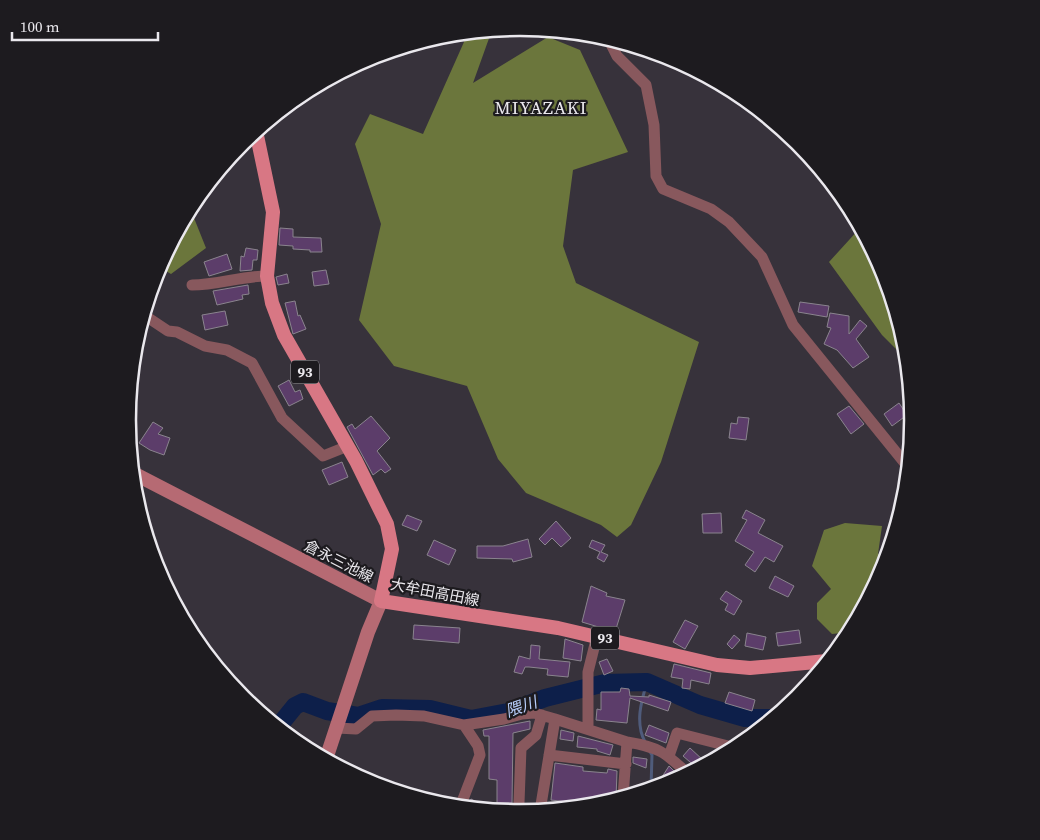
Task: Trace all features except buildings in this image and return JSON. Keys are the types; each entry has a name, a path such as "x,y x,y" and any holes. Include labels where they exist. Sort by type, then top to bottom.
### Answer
{"main road":[{"name":"大牟田高田線","path":"258,140 273,212 267,276 272,304 284,335 373,491 387,524 392,549 382,601 558,628 717,665 750,668 818,662"},
{"name":"倉永三池線","path":"141,477 382,601 368,632 328,752"}],"street":[{"path":"613,48 618,56 646,85 654,125 656,176 663,189 711,208 729,222 762,257 793,325 901,459"},
{"path":"192,284 208,285 253,276 267,276"},
{"path":"150,319 168,331 177,332 205,346 227,350 252,363 282,418 324,456 348,446"},
{"path":"588,728 587,687 597,636"},
{"path":"337,728 356,730 372,716 424,716 464,725 504,720 522,714 542,715 588,728 627,742 646,745 669,756 682,768"},
{"path":"518,803 521,748 536,735 542,715"},
{"path":"542,803 555,719"},
{"path":"463,799 480,755 478,746 464,725"},
{"path":"669,756 677,733 724,745"},
{"path":"624,789 627,742"},
{"path":"549,756 626,764"}],"green space":[{"path":"548,37 580,50 628,152 573,170 563,246 576,283 699,342 661,462 631,525 617,537 601,525 526,493 498,459 467,386 394,366 359,320 381,224 355,144 370,114 423,134 464,41 489,38 473,83"},
{"path":"194,218 206,248 171,274 166,271"},
{"path":"855,233 875,273 891,321 897,350 882,335 829,262"},
{"path":"845,523 882,526 879,554 875,567 839,633 832,634 817,619 817,603 831,589 812,566 824,530"}],"waterway":[{"path":"645,742 640,727 640,720 641,705 647,682"},
{"name":"隈川","path":"283,721 295,706 303,702 327,711 358,716 382,708 430,709 471,719 508,712 545,698 605,683 647,682 700,705 745,718 762,718"},
{"path":"649,750 652,755 651,780"}],"district":[{"name":"MIYAZAKI","path":"541,107"}]}
